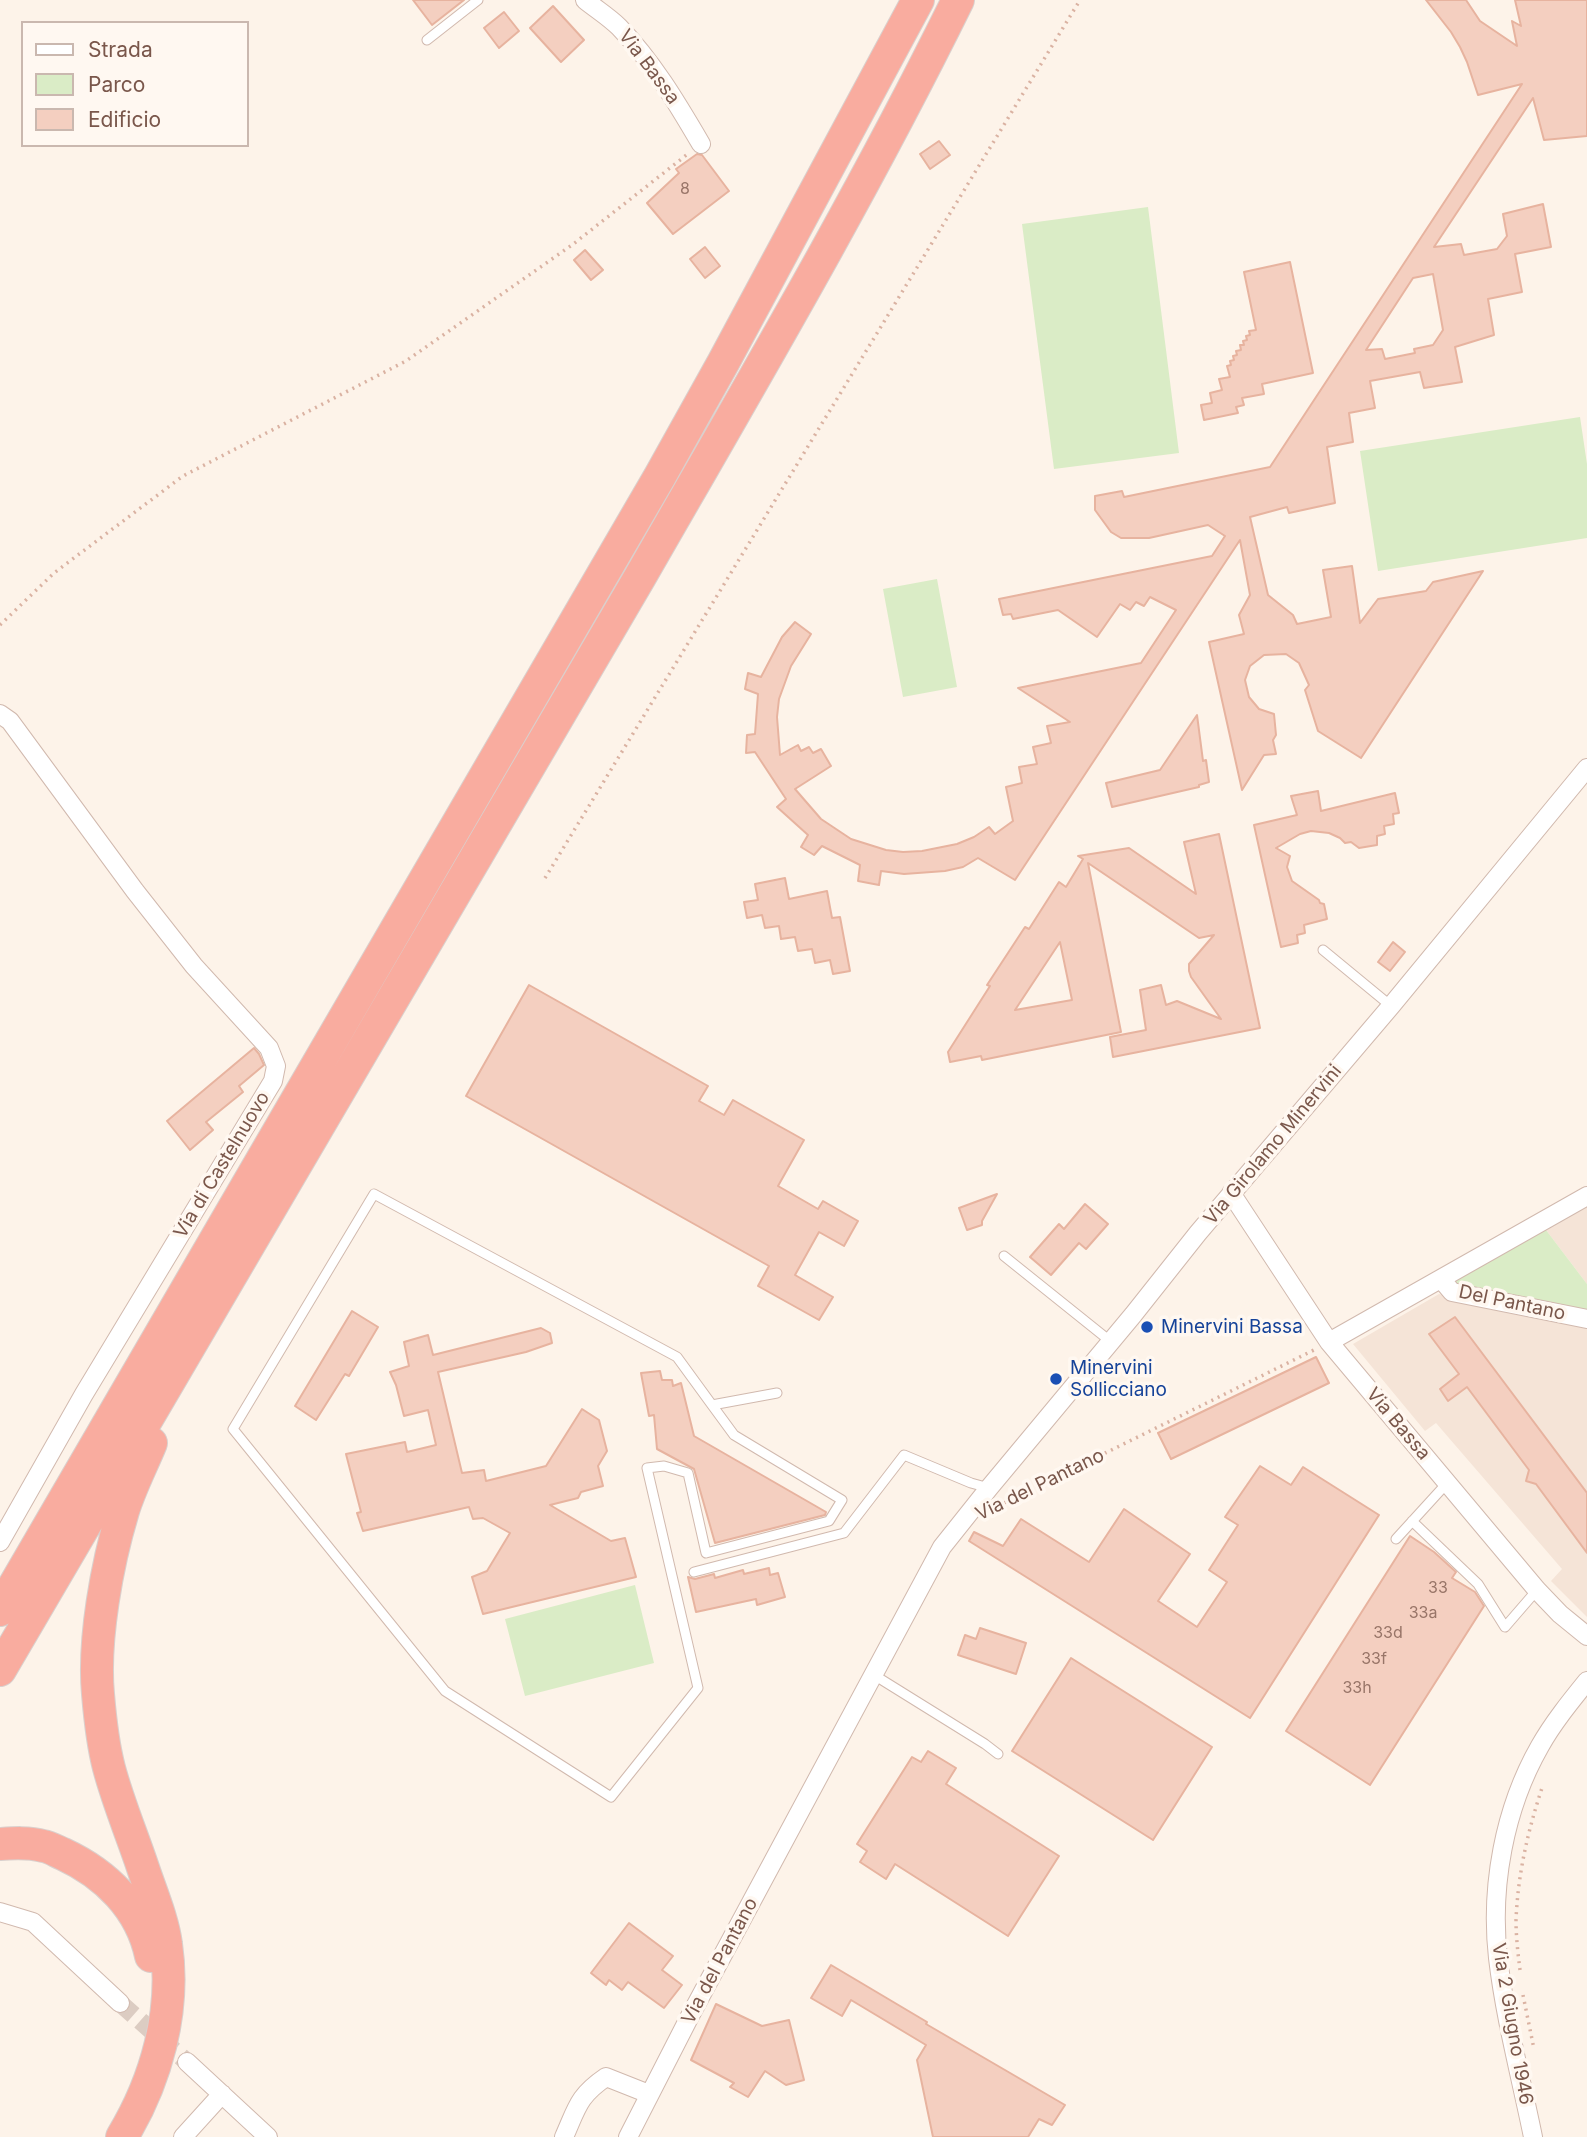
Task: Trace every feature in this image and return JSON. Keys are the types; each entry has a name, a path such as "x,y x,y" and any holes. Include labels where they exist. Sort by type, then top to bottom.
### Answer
{"highway":[{"path":"0,1610 660,476 918,0"},
{"path":"0,1670 730,421 875,160 958,0"},
{"path":"121,2137 142,2098 164,2031 168,1994 166,1944 152,1893 108,1767 98,1692 98,1652 108,1572 124,1509 217,1298"},
{"path":"12,1843 45,1846 82,1863 109,1884 131,1907 148,1940 156,1980 148,2052 133,2095 109,2137"}],"street":[{"name":"Via Bassa","path":"585,0 618,26 640,51 677,103 701,144"},
{"name":"Via di Castelnuovo","path":"0,714 10,722 194,966 269,1048 276,1066 273,1081 84,1394 0,1542"},
{"name":"Via Girolamo Minervini","path":"962,1524 1110,1340 1587,768"},
{"name":"Via Bassa","path":"1231,1194 1329,1342 1536,1590 1587,1636"},
{"path":"1329,1342 1587,1196"},
{"name":"Del Pantano","path":"1441,1279 1452,1292 1587,1319"},
{"name":"Via del Pantano","path":"628,2137 942,1548 962,1524"},
{"name":"Via 2 Giugno 1946","path":"1534,2137 1498,1959 1496,1905 1499,1870 1509,1822 1530,1766 1550,1729 1587,1681"},
{"path":"0,1912 33,1922 120,2003"},
{"path":"187,2062 268,2137"},
{"path":"564,2137 588,2088 606,2077 649,2094"},
{"path":"183,2137 222,2094"}],"lane":[{"path":"426,40 478,0"},
{"path":"1323,950 1391,1006"},
{"path":"374,1194 677,1357 712,1405 734,1435 842,1500 829,1521 706,1553 688,1473 664,1466 647,1468 698,1688 611,1797 445,1691 233,1429 374,1194"},
{"path":"1004,1256 1110,1340"},
{"path":"712,1405 777,1392"},
{"path":"694,1572 844,1532 904,1455 989,1488"},
{"path":"1396,1539 1448,1482"},
{"path":"1412,1521 1478,1584 1505,1627 1536,1590"},
{"path":"874,1675 998,1754"}],"path":[{"path":"545,878 1080,0"},
{"path":"0,625 54,573 183,476 406,361 572,245 701,144"},
{"name":"Via del Pantano","path":"998,1506 1329,1342"},
{"path":"1520,1978 1516,1923 1520,1867 1529,1826 1544,1781"},
{"path":"1523,1991 1536,2057"}],"shaded area":[{"path":"1587,1204 1587,1284 1546,1230"},
{"path":"1439,1294 1587,1327 1587,1617 1551,1581 1562,1569 1436,1423 1425,1431 1353,1344"}],"green space":[{"path":"1148,207 1179,453 1054,469 1022,224"},
{"path":"1580,417 1587,464 1587,538 1378,571 1360,451"},
{"path":"937,579 957,687 903,697 883,589"},
{"path":"1539,1228 1546,1230 1587,1284 1587,1314 1461,1290 1454,1283 1454,1279"},
{"path":"635,1585 654,1663 525,1696 505,1619"}],"building":[{"path":"413,0 464,0 432,25"},
{"path":"1426,0 1466,0 1480,21 1517,46 1512,21 1521,26 1515,0 1587,0 1587,136 1544,140 1533,98 1434,247 1461,244 1464,255 1497,249 1507,236 1503,214 1543,204 1551,247 1515,254 1522,292 1488,299 1494,335 1455,347 1462,382 1424,388 1420,372 1370,381 1375,408 1349,413 1353,442 1327,447 1335,503 1289,513 1287,507 1250,517 1268,595 1293,615 1297,624 1331,617 1323,570 1352,566 1360,623 1378,599 1426,591 1433,582 1483,571 1361,758 1318,731 1305,690 1309,685 1299,663 1286,654 1264,655 1250,666 1245,680 1249,697 1259,709 1274,714 1276,735 1273,740 1276,754 1264,755 1242,790 1209,642 1244,634 1239,615 1250,595 1240,540 1015,880 978,858 963,867 945,871 904,874 881,871 879,885 858,881 860,865 822,846 814,855 801,847 808,835 777,807 786,799 755,752 746,753 747,735 755,734 758,694 745,689 748,673 761,677 782,637 795,622 811,634 791,666 779,699 777,717 780,755 798,745 801,751 809,747 813,753 821,749 831,766 795,789 821,819 851,839 886,850 922,851 957,844 989,827 995,834 1013,821 1006,787 1022,783 1019,767 1037,764 1033,747 1051,743 1047,726 1070,722 1018,688 1141,663 1176,610 1150,597 1144,606 1136,602 1130,610 1120,604 1097,637 1058,610 1013,619 1011,614 1003,615 999,599 1212,556 1225,536 1208,525 1149,538 1121,538 1111,532 1095,510 1095,496 1122,491 1124,497 1270,467 1522,84 1478,95 1467,62 1451,32","holes":["1433,274 1443,330 1433,345 1414,349 1415,353 1385,359 1382,349 1366,350 1413,278"]},
{"path":"553,6 584,40 561,62 530,28"},
{"path":"504,12 519,31 499,48 484,28"},
{"path":"939,141 950,155 930,169 920,154"},
{"path":"697,154 702,155 729,191 673,234 647,203 679,173 676,169"},
{"path":"705,247 720,266 705,278 690,259"},
{"path":"585,250 603,270 591,280 574,260"},
{"path":"1290,262 1313,373 1262,384 1264,394 1242,398 1244,405 1236,407 1238,413 1204,420 1201,405 1212,403 1210,393 1222,390 1219,379 1230,377 1227,366 1234,360 1233,356 1237,355 1236,351 1241,350 1240,345 1244,345 1246,336 1250,335 1249,331 1256,330 1244,272"},
{"path":"1197,715 1203,761 1206,760 1209,782 1199,787 1112,807 1106,783 1160,770"},
{"path":"1318,791 1321,811 1395,793 1399,813 1393,814 1394,824 1384,826 1385,834 1377,836 1377,845 1359,848 1329,833 1311,831 1300,834 1276,848 1290,856 1287,867 1292,881 1324,904 1327,919 1304,925 1305,933 1297,935 1298,943 1281,947 1254,825 1297,815 1291,796"},
{"path":"1219,834 1260,1028 1113,1057 1110,1037 1146,1030 1140,990 1161,985 1166,1005 1177,1001 1221,1019 1189,971 1189,964 1214,935 1199,938 1088,863 1121,1032 982,1060 981,1056 950,1062 948,1052 990,986 987,985 1025,927 1029,929 1059,882 1066,887 1083,859 1078,856 1129,848 1196,894 1184,842","holes":["1060,942 1072,1000 1015,1010"]},
{"path":"785,878 789,899 827,891 832,918 840,917 850,971 833,974 830,960 815,963 812,949 798,951 795,937 781,939 779,926 765,928 762,915 747,918 744,902 758,900 755,884"},
{"path":"1393,942 1405,952 1390,971 1378,962"},
{"path":"529,985 708,1086 699,1101 724,1115 733,1100 804,1140 778,1186 818,1209 823,1201 858,1221 844,1246 819,1232 795,1275 833,1297 819,1320 758,1286 769,1266 466,1096"},
{"path":"254,1048 264,1065 239,1086 243,1092 206,1122 213,1130 190,1150 167,1121"},
{"path":"997,1194 982,1225 967,1230 959,1208"},
{"path":"1085,1204 1108,1224 1086,1249 1079,1243 1051,1275 1030,1257 1059,1224 1064,1229"},
{"path":"352,1311 378,1327 349,1376 345,1374 316,1420 295,1406"},
{"path":"1455,1317 1587,1493 1587,1553 1536,1484 1526,1481 1529,1470 1467,1387 1448,1401 1440,1389 1459,1374 1429,1334"},
{"path":"541,1328 550,1333 552,1343 526,1352 438,1372 462,1473 484,1470 486,1481 546,1466 582,1409 599,1420 607,1451 598,1466 603,1486 581,1492 578,1498 550,1505 611,1541 625,1538 636,1577 483,1614 472,1577 487,1571 510,1533 483,1518 473,1519 469,1507 363,1531 357,1513 361,1512 346,1454 405,1442 407,1452 436,1445 428,1410 404,1416 390,1372 409,1366 404,1342 428,1335 433,1355"},
{"path":"1316,1357 1329,1383 1171,1459 1158,1433"},
{"path":"660,1371 662,1380 672,1380 673,1386 681,1383 694,1436 826,1512 825,1515 715,1543 694,1469 657,1449 654,1415 649,1416 641,1373"},
{"path":"1260,1466 1291,1485 1303,1467 1379,1515 1250,1718 969,1541 974,1532 1003,1546 1021,1519 1089,1562 1124,1509 1190,1554 1158,1601 1197,1627 1227,1582 1209,1570 1238,1525 1225,1517"},
{"path":"1410,1536 1434,1552 1456,1572 1452,1578 1475,1592 1484,1606 1370,1785 1286,1731"},
{"path":"769,1568 770,1575 778,1573 785,1597 757,1605 756,1599 696,1612 688,1577 695,1579 714,1574 715,1578 743,1570 744,1574"},
{"path":"980,1628 1026,1643 1016,1674 958,1655 965,1635 976,1639"},
{"path":"1071,1658 1212,1747 1153,1840 1012,1751"},
{"path":"928,1751 956,1768 946,1784 1059,1856 1008,1936 895,1864 886,1879 860,1862 867,1851 857,1844 912,1757 921,1762"},
{"path":"629,1923 673,1956 662,1970 682,1985 664,2008 628,1982 622,1990 609,1980 606,1985 591,1973"},
{"path":"831,1965 1065,2105 1052,2125 1039,2119 1028,2137 933,2137 917,2060 926,2045 851,2000 842,2016 811,1998"},
{"path":"716,2004 762,2026 789,2020 804,2080 786,2085 765,2071 748,2097 730,2087 734,2083 691,2060"}],"tunnel":[{"path":"120,2003 187,2062"}],"place":[{"name":"Minervini Bassa","path":"1147,1327"},
{"name":"Minervini Sollicciano","path":"1056,1379"}]}
